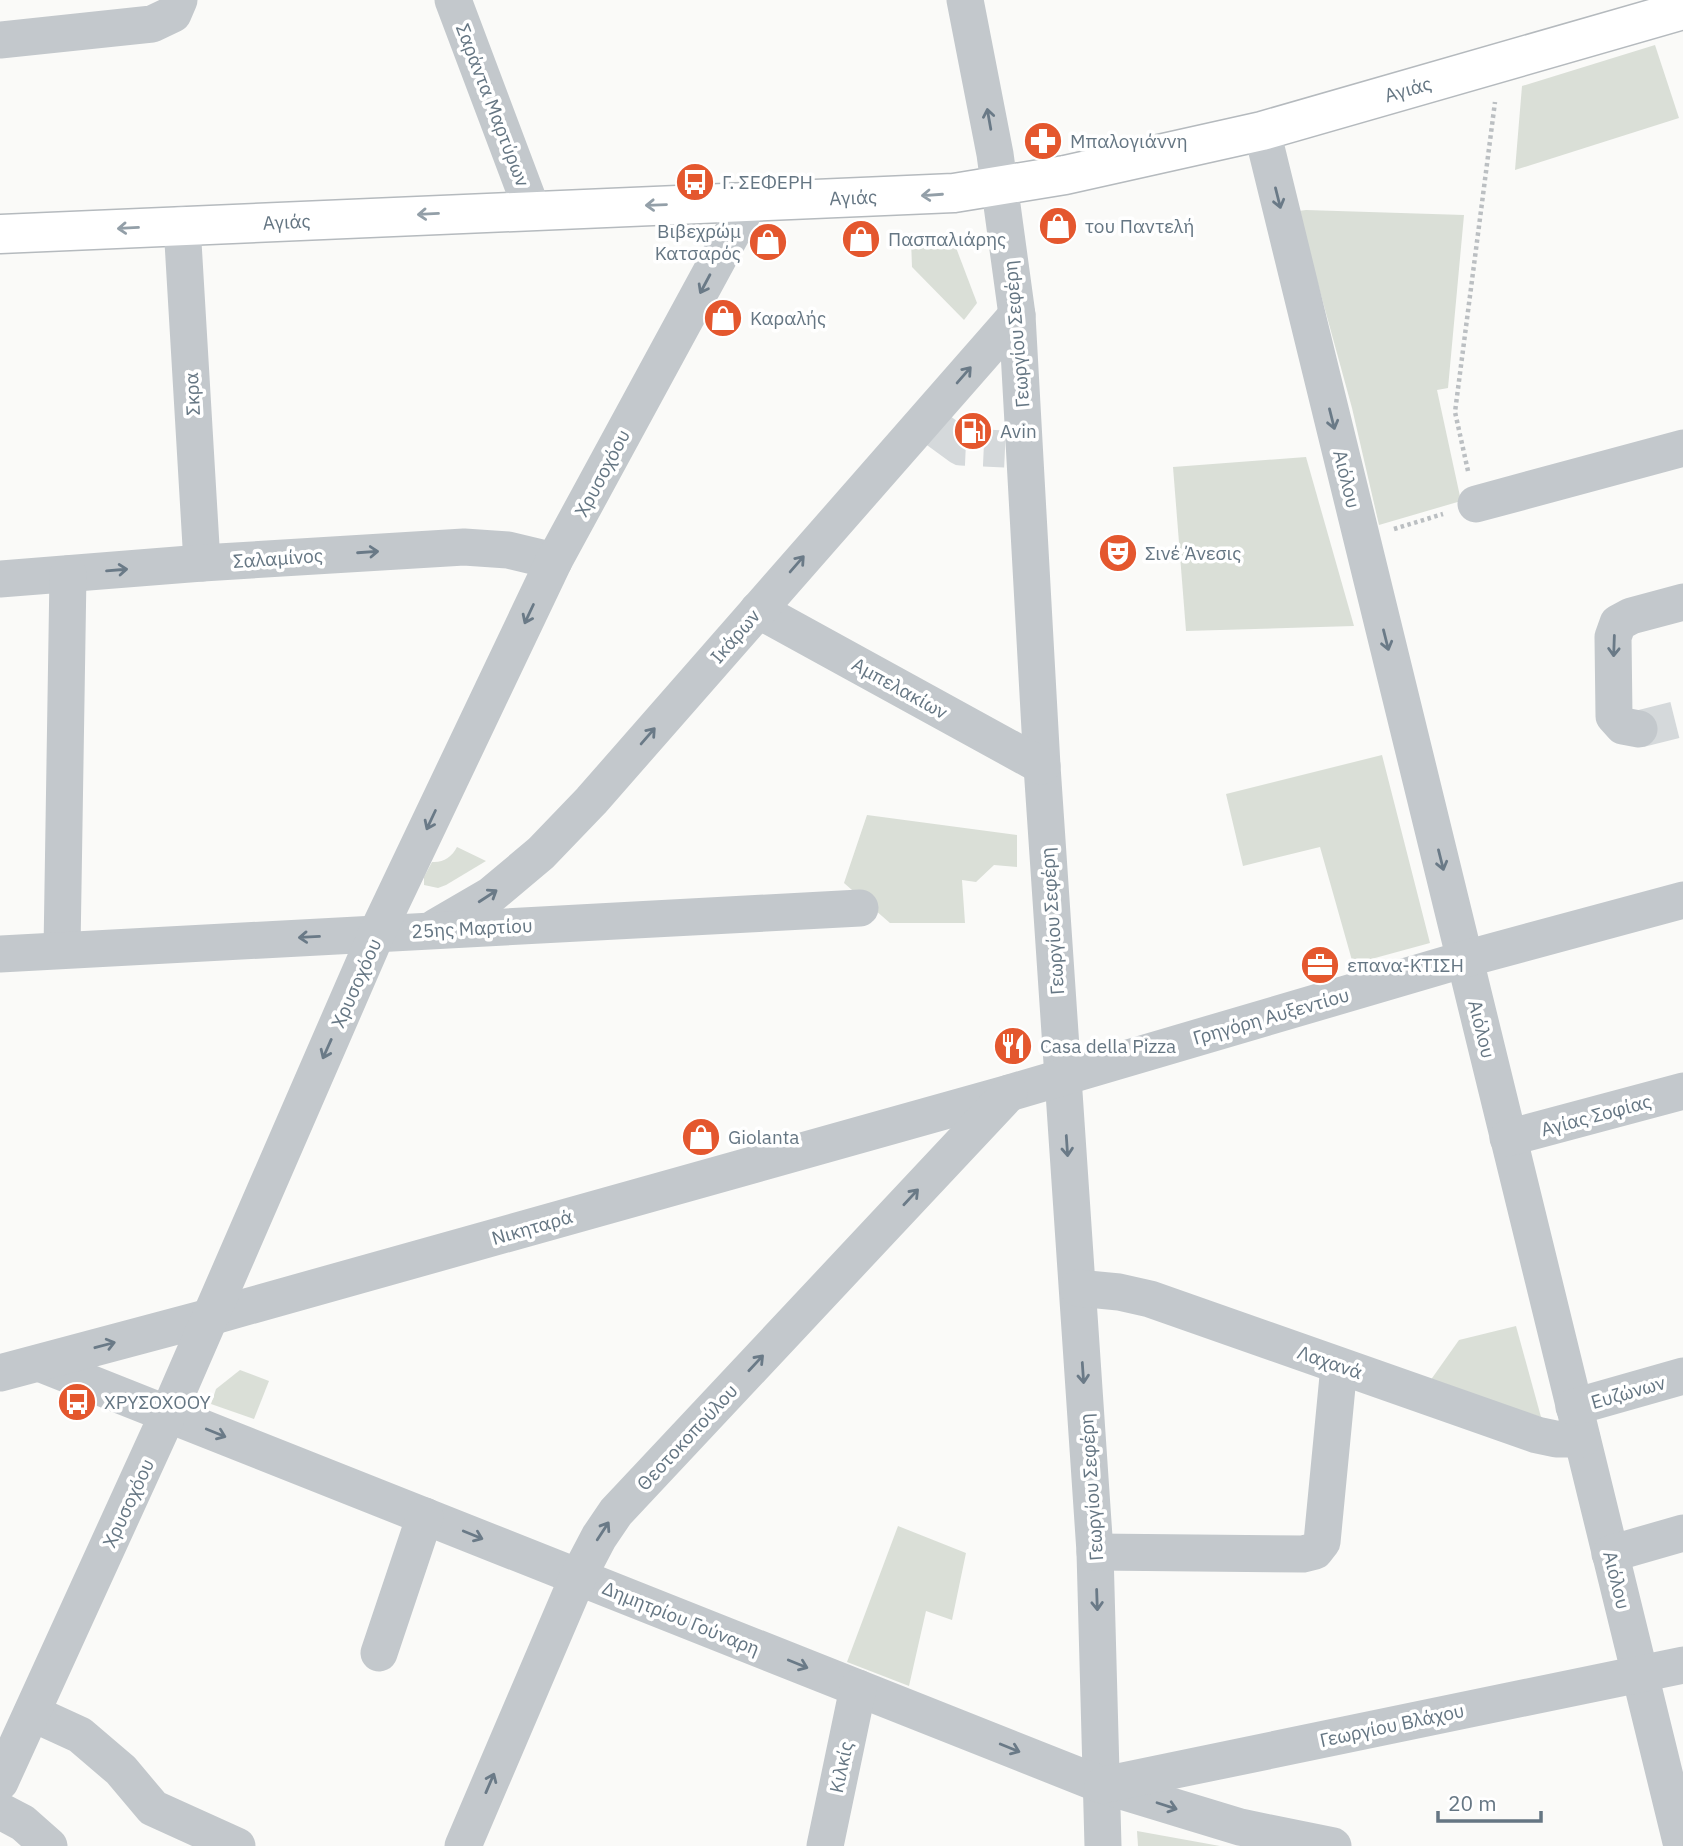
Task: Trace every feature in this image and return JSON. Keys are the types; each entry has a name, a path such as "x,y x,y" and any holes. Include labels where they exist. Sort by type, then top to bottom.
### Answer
{"main road":[{"name":"Αγιάς","path":"0,234 532,209 915,196 1000,187 1262,131 1683,10"}],"street":[{"path":"0,40 152,24 173,14 179,0"},
{"name":"Σαράντα Μαρτύρων","path":"453,0 532,209"},
{"name":"Γεωργίου Σεφέρη","path":"965,0 1000,187 1017,315 1015,448 1042,766 1096,1552 1103,1846"},
{"name":"Αιόλου","path":"1262,131 1682,1846"},
{"name":"Χρυσοχόου","path":"0,1782 168,1415 377,933 554,561 749,202"},
{"name":"Σκρα","path":"183,225 202,563"},
{"name":"Ικάρων","path":"429,931 491,895 541,853 591,801 758,610 930,424 1017,315"},
{"path":"1476,504 1683,448"},
{"name":"Σαλαμίνος","path":"0,579 464,547 508,550 554,561"},
{"path":"62,950 68,575"},
{"path":"1639,729 1623,726 1614,716 1613,637 1618,624 1631,616 1683,602"},
{"name":"Αμπελακίων","path":"758,610 1042,766"},
{"name":"Γρηγόρη Αυξεντίου","path":"1062,1078 1465,959 1683,900"},
{"name":"25ης Μαρτίου","path":"0,954 859,908"},
{"name":"Νικηταρά","path":"0,1373 210,1317 1062,1078"},
{"name":"Αγίας Σοφίας","path":"1508,1138 1683,1091"},
{"name":"Θεοτοκοπούλου","path":"463,1846 578,1577 599,1537 617,1512 1009,1093"},
{"name":"Λαχανά","path":"1078,1288 1150,1298 1537,1434 1556,1439 1578,1423"},
{"name":"Δημητρίου Γούναρη","path":"38,1363 1102,1785 1265,1839 1332,1846"},
{"path":"1096,1552 1303,1554 1318,1549 1323,1536 1339,1366"},
{"name":"Ευζώνων","path":"1578,1423 1683,1376"},
{"path":"379,1653 425,1516"},
{"path":"1610,1554 1683,1533"},
{"name":"Γεωργίου Βλάχου","path":"1102,1785 1683,1665"},
{"name":"Κιλκίς","path":"825,1846 858,1688"},
{"path":"32,1713 80,1735 121,1770 153,1808 237,1846"},
{"path":"0,1811 23,1823 49,1846"}],"path":[{"path":"1362,539 1476,504 1455,412 1500,63"}],"shaded area":[{"path":"1655,45 1679,118 1515,170 1522,86"},
{"path":"1298,211 1464,215 1448,388 1437,390 1461,501 1379,525 1352,408"},
{"path":"952,237 977,303 964,320 912,267 911,240"},
{"path":"1306,457 1354,626 1186,631 1173,467"},
{"path":"1382,755 1430,943 1353,964 1320,847 1243,866 1226,794"},
{"path":"867,815 1017,835 1017,867 994,865 976,882 962,880 965,923 890,923 844,883"},
{"path":"457,847 486,861 446,885 438,888 424,885 424,877 432,862 447,859"},
{"path":"1516,1326 1541,1417 1430,1381 1459,1340"},
{"path":"240,1370 269,1381 254,1419 211,1404 216,1389"},
{"path":"898,1526 966,1553 952,1620 926,1611 909,1686 847,1662"},
{"path":"1137,1831 1220,1846 1138,1846"}],"tunnel":[{"path":"935,428 961,447 1005,449"},
{"path":"1639,729 1683,718"}],"place":[{"name":"Μπαλογιάννη","path":"1043,141"},
{"name":"Γ. ΣΕΦΕΡΗ","path":"695,182"},
{"name":"του Παντελή","path":"1058,226"},
{"name":"Πασπαλιάρης","path":"861,239"},
{"name":"Βιβεχρώμ Κατσαρός","path":"768,242"},
{"name":"Καραλής","path":"723,318"},
{"name":"Avin","path":"973,431"},
{"name":"Σινέ Άνεσις","path":"1118,553"},
{"name":"επανα-ΚΤΙΣΗ","path":"1320,965"},
{"name":"Casa della Pizza","path":"1013,1046"},
{"name":"Giolanta","path":"701,1137"},
{"name":"ΧΡΥΣΟΧΟΟΥ","path":"77,1402"}]}
